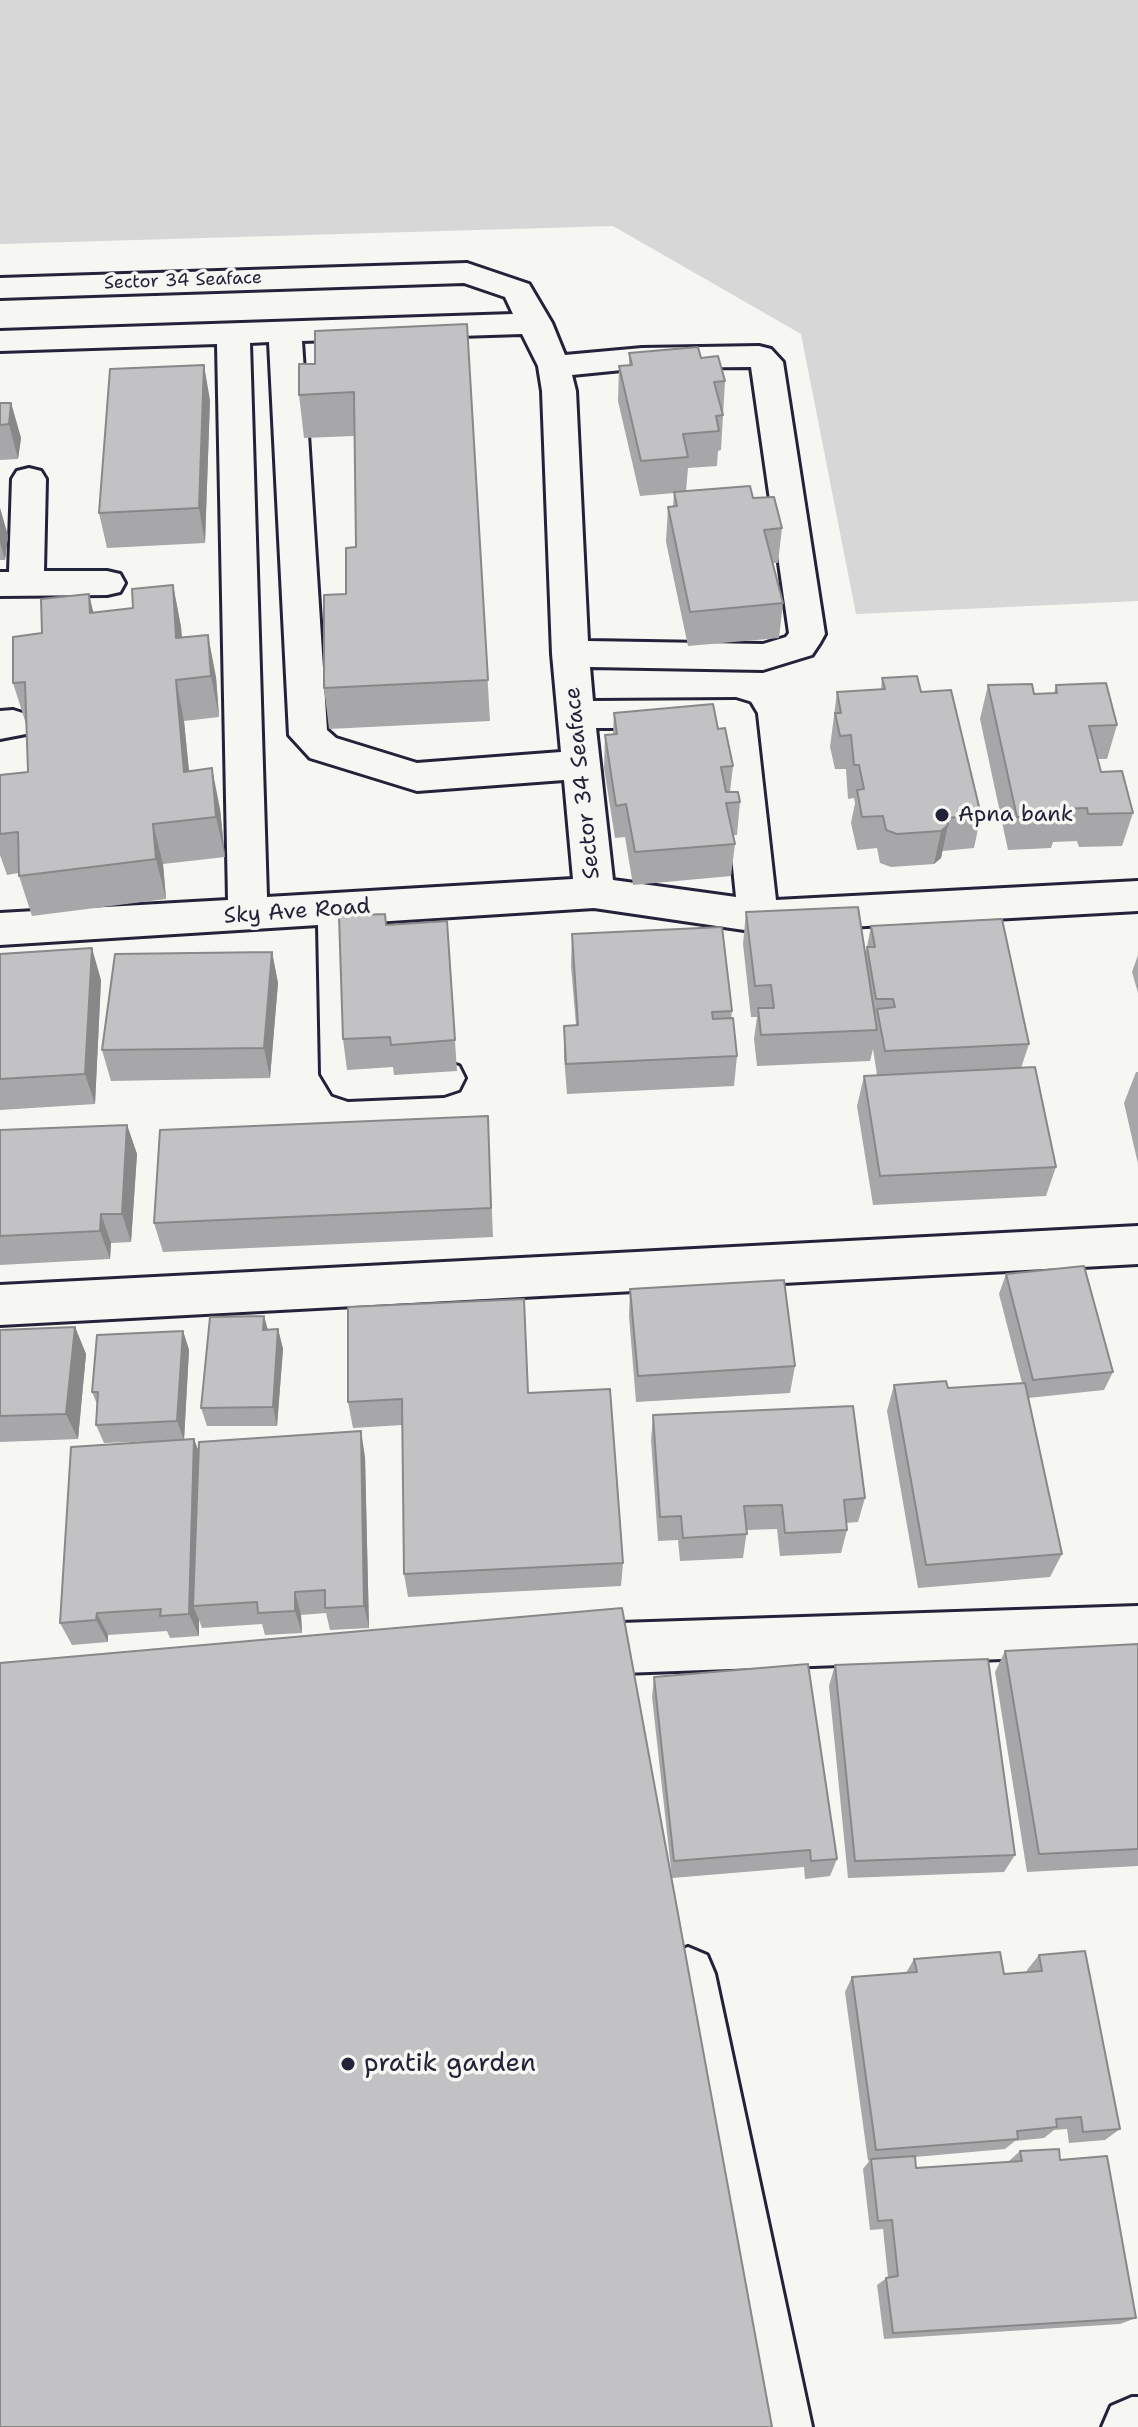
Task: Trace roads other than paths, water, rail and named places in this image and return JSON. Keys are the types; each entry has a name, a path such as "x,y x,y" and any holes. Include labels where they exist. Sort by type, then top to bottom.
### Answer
{"street":[{"name":"Sector 34 Seaface","path":"0,288 467,273 518,291 554,366 559,391 570,654 594,893 758,916 1138,896"},
{"path":"0,341 536,323"},
{"path":"285,331 308,735 323,748 417,777 581,765"},
{"path":"233,333 249,915"},
{"path":"554,366 642,358 759,356 767,362 807,634 799,646 763,657 570,654"},
{"path":"29,479 13,584 107,583"},
{"path":"576,715 736,714 758,916"},
{"name":"Sky Ave Road","path":"0,929 594,893"},
{"path":"339,910 337,956 342,1074 348,1082 444,1078"},
{"path":"0,1305 1138,1245"},
{"path":"525,1655 625,1670 1138,1630"},
{"path":"678,1928 782,2427"},
{"path":"1132,2427 1138,2427"}],"place":[{"name":"Apna bank","path":"942,815"},
{"name":"pratik garden","path":"348,2064"}]}
